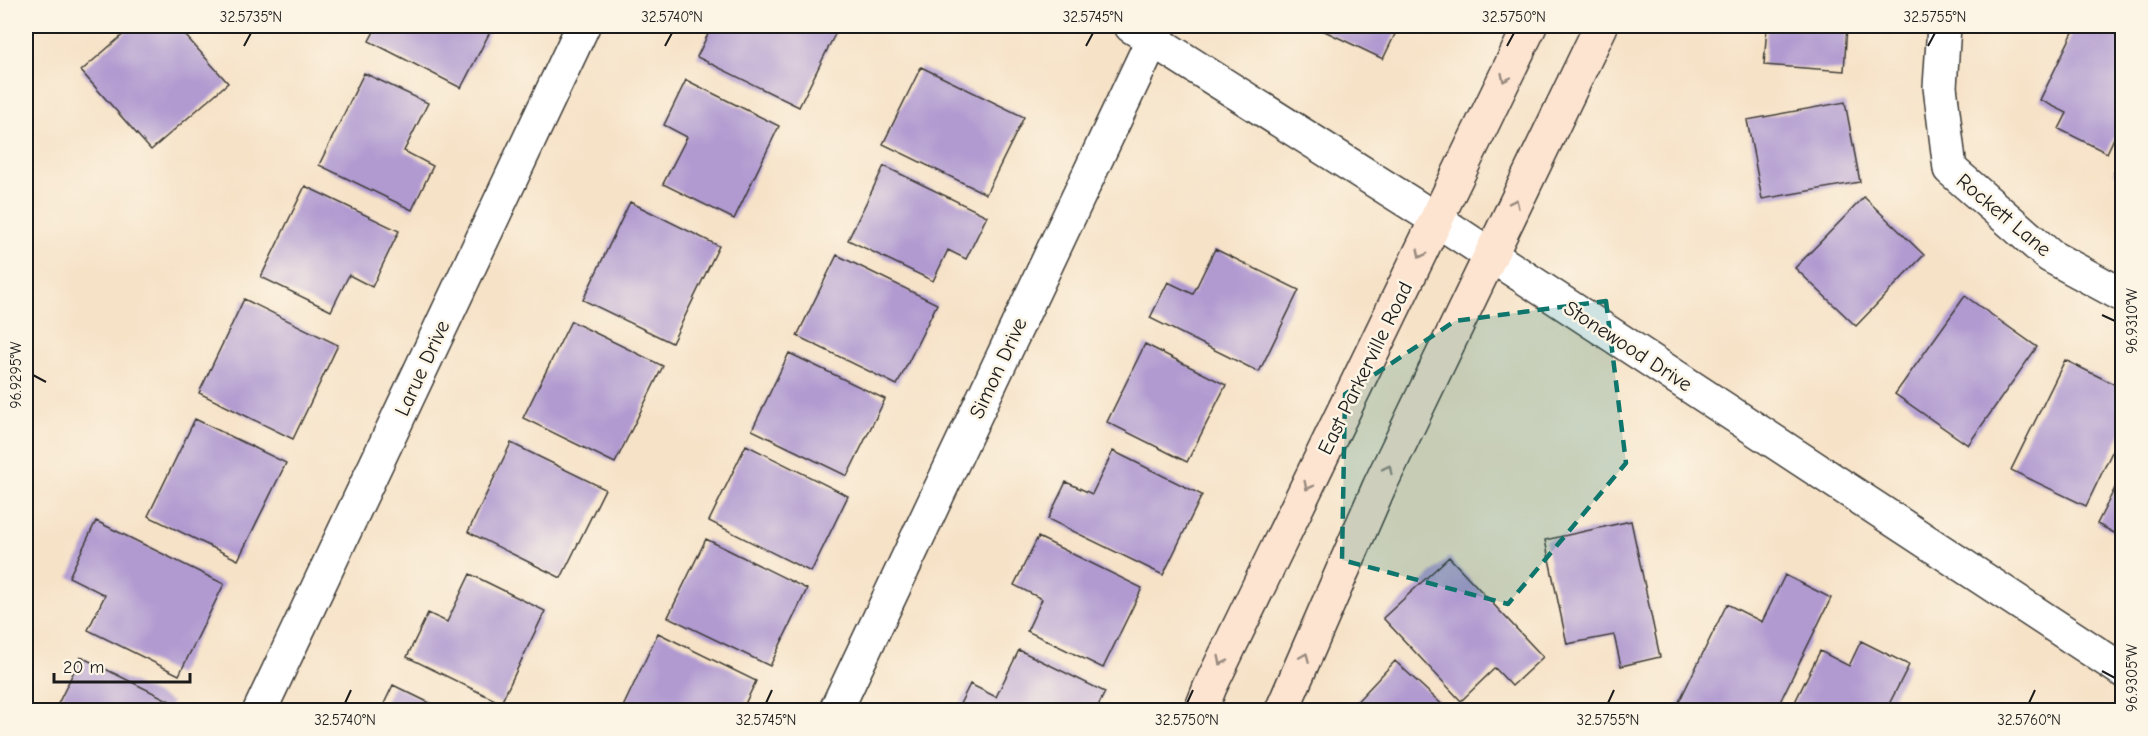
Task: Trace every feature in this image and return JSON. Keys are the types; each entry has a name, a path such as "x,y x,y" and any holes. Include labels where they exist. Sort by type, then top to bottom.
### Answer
{"main road":[{"name":"East Parkerville Road","path":"1201,711 1215,676 1530,26"},
{"path":"1282,711 1379,487 1601,26"}],"street":[{"name":"Larue Drive","path":"260,711 583,26"},
{"name":"Rockett Lane","path":"1944,26 1940,87 1950,169 2050,256 2122,295"},
{"name":"Stonewood Drive","path":"1148,30 2122,670"},
{"name":"Simon Drive","path":"836,711 1148,30"}],"highlighted area":[{"path":"1606,301 1626,463 1508,604 1342,560 1345,394 1455,321"}],"building":[{"path":"133,26 177,26 228,83 151,150 81,71"},
{"path":"377,26 493,26 461,88 369,41"},
{"path":"712,26 839,26 799,107 697,57"},
{"path":"1314,26 1399,26 1383,59"},
{"path":"1767,26 1847,26 1844,71 1764,65"},
{"path":"2076,26 2105,26 2122,34 2122,121 2107,153 2059,129 2067,113 2040,100"},
{"path":"921,67 1024,117 986,194 883,144"},
{"path":"364,73 428,103 404,151 433,166 412,210 319,165"},
{"path":"686,80 779,126 734,219 663,184 687,137 664,125"},
{"path":"1845,102 1860,182 1762,199 1747,120"},
{"path":"2122,155 2122,177 2114,173"},
{"path":"884,166 987,216 966,259 948,250 933,281 848,240"},
{"path":"305,186 399,231 372,287 349,275 331,311 261,277"},
{"path":"1864,197 1924,255 1856,326 1795,268"},
{"path":"630,202 719,246 672,343 583,300"},
{"path":"1215,249 1299,290 1259,372 1150,318 1168,282 1193,294"},
{"path":"837,255 937,304 897,385 797,336"},
{"path":"1965,296 2037,347 1968,445 1895,394"},
{"path":"244,299 338,345 293,439 199,393"},
{"path":"571,321 663,366 615,463 523,418"},
{"path":"1145,344 1226,385 1187,462 1107,422"},
{"path":"789,353 885,399 847,476 752,430"},
{"path":"2065,360 2122,388 2122,431 2086,506 2011,470"},
{"path":"195,419 286,463 238,560 148,516"},
{"path":"511,443 605,489 561,578 468,532"},
{"path":"746,445 848,496 811,572 709,521"},
{"path":"1113,451 1202,495 1163,575 1048,519 1066,482 1092,494"},
{"path":"2122,474 2122,537 2097,524"},
{"path":"96,521 224,584 179,675 88,630 105,595 69,577"},
{"path":"1631,521 1660,657 1621,666 1614,635 1567,644 1545,540"},
{"path":"1038,537 1142,588 1103,668 1027,631 1042,599 1014,585"},
{"path":"706,539 807,589 770,666 668,617"},
{"path":"1449,557 1543,657 1512,686 1495,668 1461,701 1383,618"},
{"path":"470,574 545,611 501,703 407,657 428,613 447,622"},
{"path":"1785,575 1831,598 1776,710 1675,710 1727,604 1762,622"},
{"path":"658,633 756,681 742,710 622,709"},
{"path":"1861,641 1909,665 1886,710 1791,710 1820,651 1849,666"},
{"path":"1019,650 1105,692 1096,710 957,710 970,684 996,697"},
{"path":"81,657 172,702 168,710 55,710"},
{"path":"1395,661 1448,710 1349,710"},
{"path":"393,685 444,710 381,710"}]}
